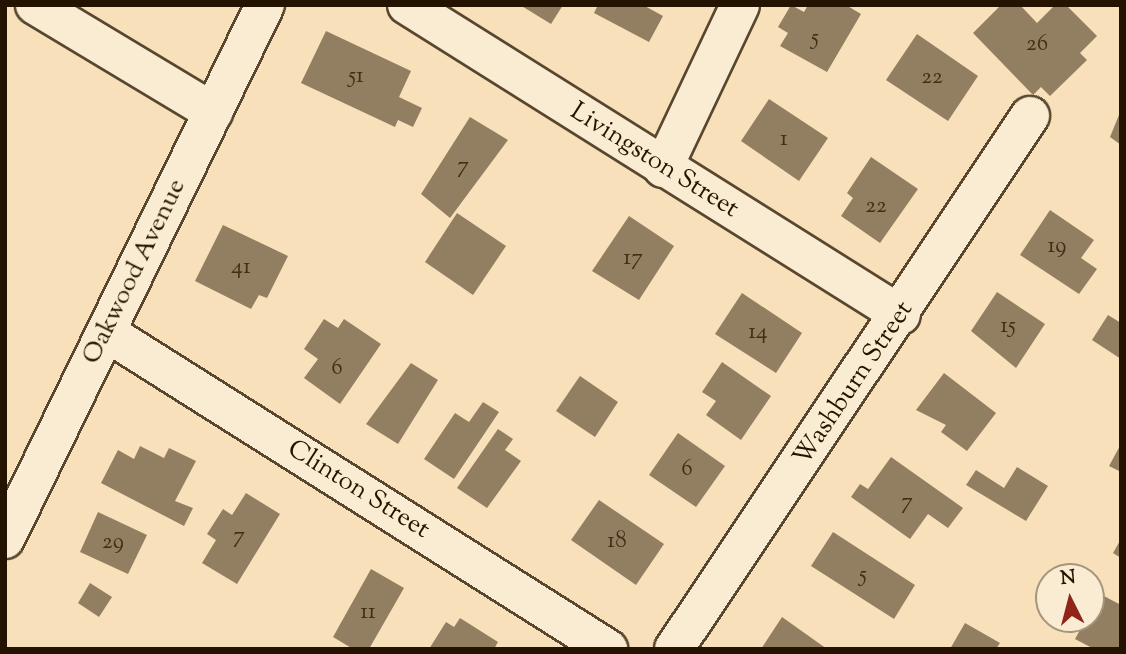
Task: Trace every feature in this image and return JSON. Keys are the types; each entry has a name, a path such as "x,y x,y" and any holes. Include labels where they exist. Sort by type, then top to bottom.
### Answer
{"street":[{"path":"35,5 213,112"},
{"name":"Oakwood Avenue","path":"5,539 265,5"},
{"name":"Livingston Street","path":"407,5 901,315"},
{"path":"663,168 740,5"},
{"name":"Washburn Street","path":"674,649 901,315 1030,116"},
{"name":"Clinton Street","path":"106,332 608,649"}],"building":[{"path":"520,5 563,5 551,24"},
{"path":"598,5 643,5 663,16 649,42 594,13"},
{"path":"791,5 804,12 808,5 846,5 861,14 827,72 780,46 788,33 778,27"},
{"path":"1001,5 1020,5 1037,23 1055,5 1066,5 1097,36 1080,53 1087,60 1050,96 1041,87 1033,95 973,33"},
{"path":"326,31 411,71 399,97 422,108 413,127 398,120 395,127 301,83"},
{"path":"917,34 978,76 948,121 886,80"},
{"path":"769,99 828,138 799,181 741,141"},
{"path":"1121,110 1121,145 1110,137"},
{"path":"470,117 508,140 450,218 421,194"},
{"path":"871,157 918,189 880,243 841,216 853,198 847,193"},
{"path":"1050,210 1094,240 1081,258 1097,269 1079,294 1020,255"},
{"path":"457,213 506,246 473,295 425,262"},
{"path":"629,216 674,246 639,300 592,271"},
{"path":"223,225 288,256 267,298 259,295 251,309 195,281"},
{"path":"997,292 1045,324 1016,368 971,331"},
{"path":"742,293 802,333 776,373 715,334"},
{"path":"1108,315 1121,323 1121,359 1092,340"},
{"path":"324,319 338,328 344,319 381,344 340,404 304,378 318,359 304,349"},
{"path":"722,362 771,396 741,440 706,415 716,401 702,392"},
{"path":"411,363 438,380 398,444 366,424"},
{"path":"944,373 996,413 967,451 941,432 946,425 916,410"},
{"path":"580,376 618,402 595,437 556,411"},
{"path":"483,402 499,412 454,479 424,459 455,413 469,422"},
{"path":"498,429 513,439 505,450 521,461 487,508 457,488"},
{"path":"678,433 725,466 696,507 649,475"},
{"path":"1121,444 1121,472 1109,466"},
{"path":"140,446 164,458 169,448 196,461 175,501 193,508 184,526 101,483 118,450 134,459"},
{"path":"891,457 963,508 948,528 928,514 910,539 851,497 860,484 868,489"},
{"path":"1017,467 1048,486 1026,521 966,485 976,470 1004,488"},
{"path":"246,493 280,514 237,584 202,563 216,540 207,534 223,509 232,515"},
{"path":"599,500 664,544 636,585 571,540"},
{"path":"98,512 147,535 128,574 80,552"},
{"path":"833,532 915,585 894,619 811,566"},
{"path":"1121,539 1121,558 1113,553"},
{"path":"371,569 404,588 369,649 353,649 333,637"},
{"path":"90,583 112,597 99,617 78,603"},
{"path":"1105,597 1121,605 1121,649 1094,649 1075,639 1078,633 1105,633"},
{"path":"782,617 827,649 761,649"},
{"path":"460,618 498,642 494,649 429,649 446,622 454,627"},
{"path":"965,623 1000,643 996,649 950,649"}]}
